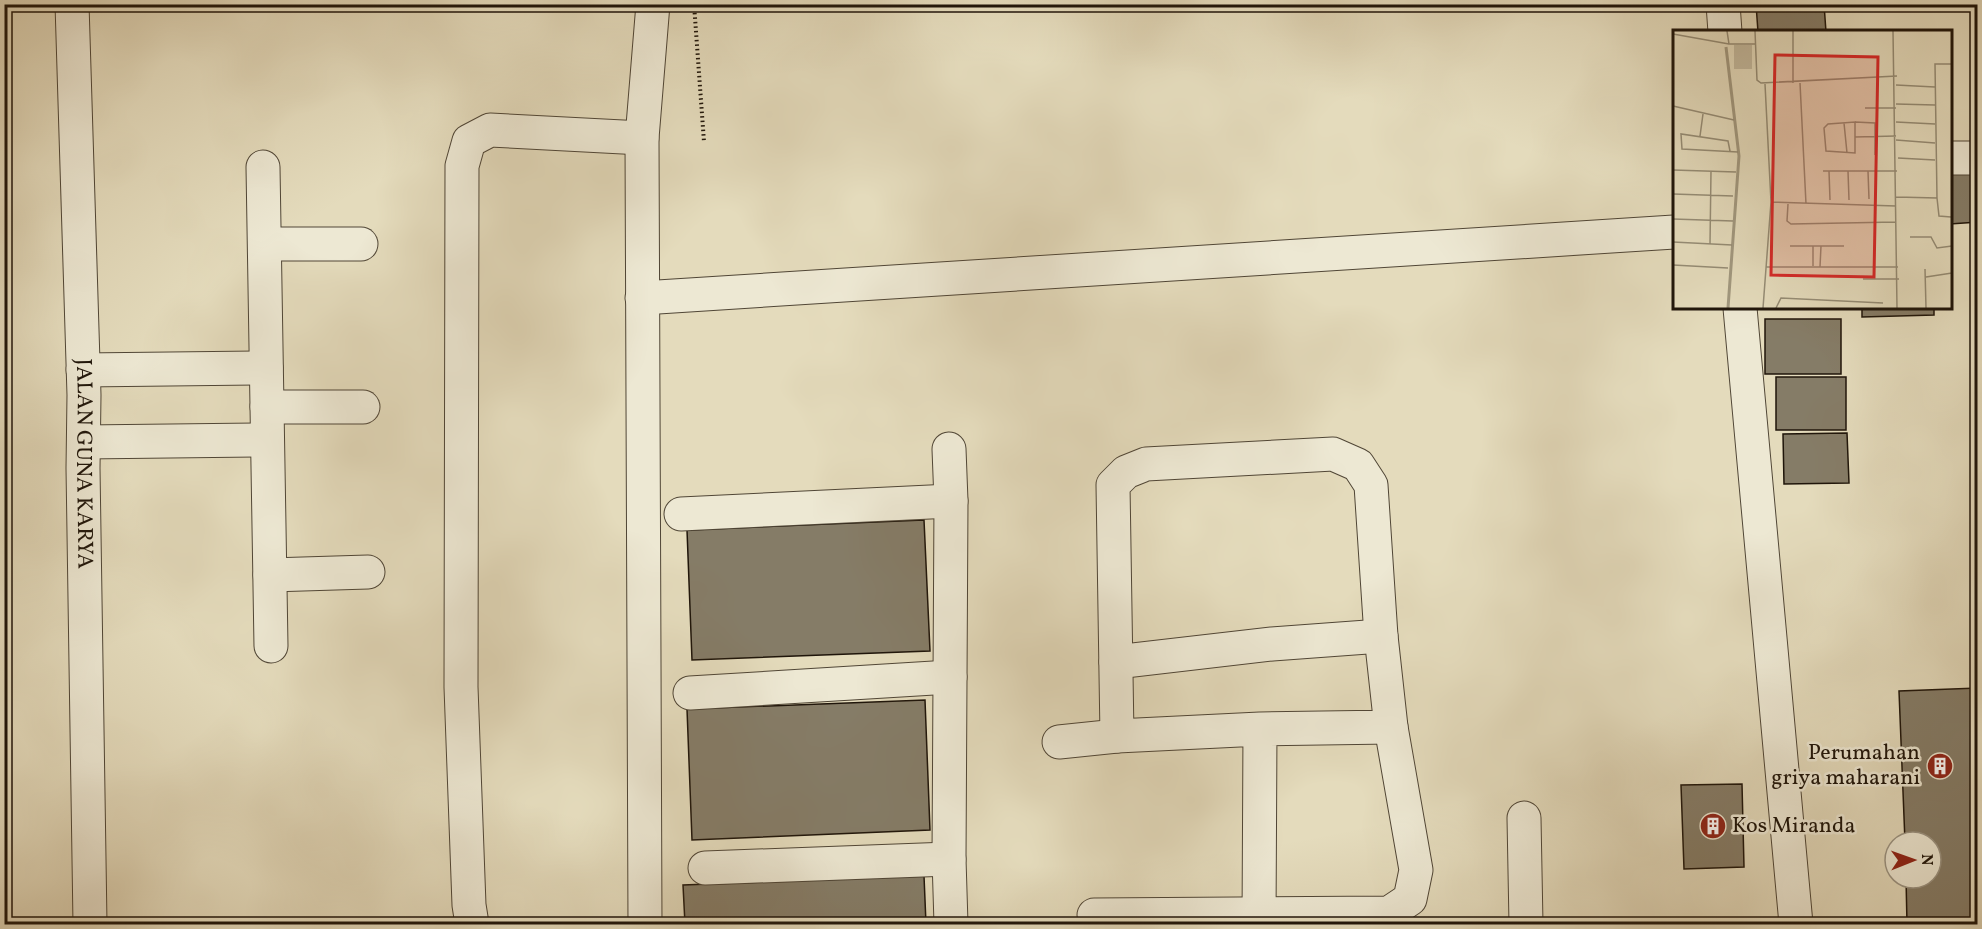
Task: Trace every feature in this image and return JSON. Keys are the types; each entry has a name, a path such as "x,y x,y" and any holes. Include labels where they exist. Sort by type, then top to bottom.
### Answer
{"street":[{"name":"JALAN GUNA KARYA","path":"72,4 83,370 90,924"},
{"path":"645,924 642,138 653,4"},
{"path":"1723,4 1725,30"},
{"path":"472,924 469,904 461,687 462,166 469,141 490,130 642,138"},
{"path":"1952,158 1977,158"},
{"path":"263,167 270,646"},
{"path":"642,297 1673,232"},
{"path":"265,244 361,244"},
{"path":"1740,309 1796,924"},
{"path":"83,370 266,368"},
{"path":"267,407 363,407"},
{"path":"84,442 267,440"},
{"path":"949,449 951,924"},
{"path":"1094,915 1259,920 1389,913 1410,899 1416,870 1391,727 1381,636 1371,485 1358,465 1333,454 1146,464 1126,472 1113,485 1118,736"},
{"path":"681,514 951,501"},
{"path":"270,575 368,572"},
{"path":"1116,662 1272,644 1381,636"},
{"path":"690,693 950,676"},
{"path":"1059,742 1118,736 1260,729 1391,727"},
{"path":"1259,920 1260,729"},
{"path":"1524,818 1526,924"},
{"path":"705,868 949,859"}],"path":[{"path":"694,4 704,142"}],"building":[{"path":"1756,4 1824,4 1826,30 1758,30"},
{"path":"1972,4 1978,4 1978,124"},
{"path":"1978,166 1978,222 1952,224 1952,167"},
{"path":"1862,309 1934,309 1934,315 1862,317"},
{"path":"1765,319 1841,319 1841,374 1765,374"},
{"path":"1776,377 1846,377 1846,430 1776,430"},
{"path":"1847,433 1849,483 1784,484 1783,434"},
{"path":"924,520 930,651 692,660 687,530"},
{"name":"Perumahan griya maharani","path":"1978,688 1978,924 1907,924 1906,890 1943,890 1943,830 1905,830 1899,691"},
{"path":"925,700 930,830 692,840 687,709"},
{"name":"Kos Miranda","path":"1742,784 1744,867 1684,869 1681,785"},
{"path":"924,876 926,924 685,924 683,885"}],"place":[{"name":"Perumahan griya maharani","path":"1940,766"},
{"name":"Kos Miranda","path":"1713,826"}]}
